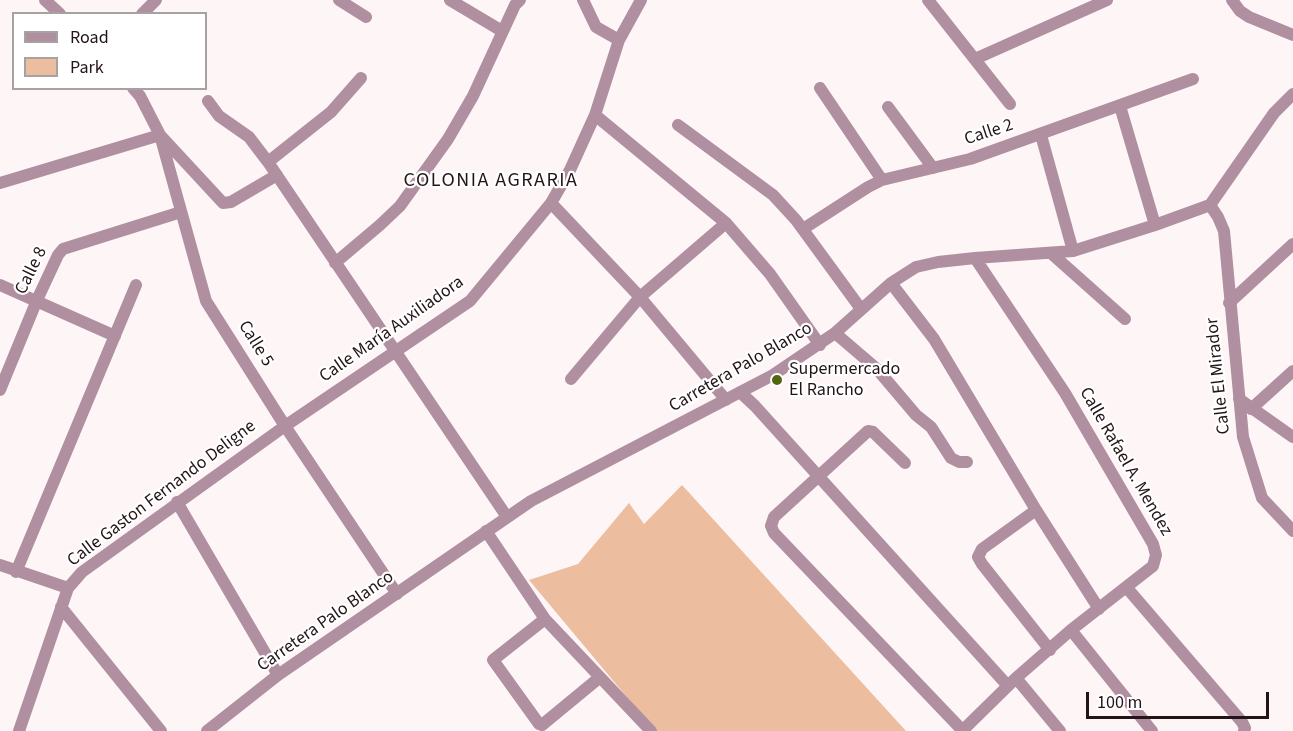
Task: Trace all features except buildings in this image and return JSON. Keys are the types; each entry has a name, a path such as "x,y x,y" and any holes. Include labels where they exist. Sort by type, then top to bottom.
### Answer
{"street":[{"path":"45,0 58,12"},
{"path":"144,12 156,0"},
{"path":"339,0 366,17"},
{"path":"450,0 502,31"},
{"path":"334,263 400,206 448,139 468,104 515,5 520,0"},
{"path":"583,0 596,27 619,40"},
{"name":"Calle María Auxiliadora","path":"285,426 470,301 551,203 583,146 619,40 641,0"},
{"path":"928,0 1010,104"},
{"path":"975,59 1107,0"},
{"path":"1234,1 1240,11 1249,17 1293,35"},
{"path":"268,162 331,112 361,78"},
{"name":"Calle 2","path":"803,229 853,195 882,180 970,159 1193,79"},
{"path":"820,88 882,180"},
{"name":"Calle 5","path":"136,90 160,135 207,301 285,426 397,594"},
{"path":"1210,205 1274,113 1293,94"},
{"path":"208,100 219,116 249,136 268,162 507,517"},
{"path":"1120,106 1155,225"},
{"path":"888,107 933,168"},
{"path":"595,115 726,224 770,273 820,345"},
{"path":"678,125 772,195 803,229 861,309"},
{"path":"0,183 160,135 224,204 277,175"},
{"path":"1041,135 1073,251"},
{"path":"551,203 640,297 726,400"},
{"name":"Carretera Palo Blanco","path":"207,731 278,675 531,501 773,375 836,333 891,283 916,267 975,258 1073,251 1210,205"},
{"name":"Calle El Mirador","path":"1210,205 1224,231 1243,437 1262,498 1293,531"},
{"name":"Calle 8","path":"2,382 37,300 63,249 181,212"},
{"path":"571,379 640,297 726,224"},
{"path":"1229,303 1293,244"},
{"path":"1052,254 1125,319"},
{"name":"Calle Rafael A. Mendez","path":"962,731 1012,682 1071,630 1153,566 1156,555 1153,544 1065,393 975,258"},
{"path":"891,283 934,339 1036,510 1099,609"},
{"path":"0,285 115,336"},
{"path":"16,572 136,285"},
{"path":"836,333 877,369 916,415 930,427 951,458 959,462 967,462"},
{"path":"1251,409 1293,371"},
{"path":"740,392 1060,731"},
{"path":"1239,399 1293,438"},
{"name":"Calle Gaston Fernando Deligne","path":"19,731 68,588 82,572 285,426"},
{"path":"905,463 873,432 868,431 774,517 771,526 774,533 962,731"},
{"path":"177,502 278,675"},
{"path":"1036,510 982,549 978,556 1050,650"},
{"path":"486,531 545,619 645,729"},
{"path":"0,565 68,588"},
{"path":"1127,588 1242,722 1244,731"},
{"path":"61,607 161,731"},
{"path":"545,619 492,660 539,724 542,725 599,678"},
{"path":"1071,630 1152,731"}],"green space":[{"path":"682,485 906,731 657,731 646,720 529,580 578,564 629,503 644,524"}],"place":[{"name":"Supermercado El Rancho","path":"777,380"}],"district":[{"name":"COLONIA AGRARIA","path":"491,182"}]}
